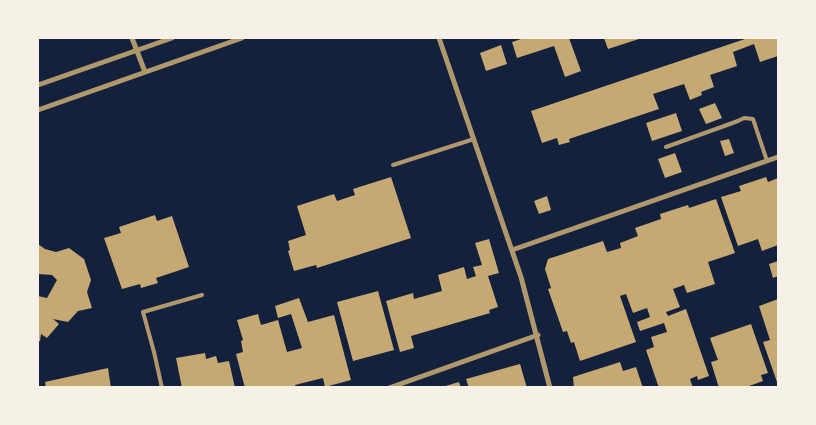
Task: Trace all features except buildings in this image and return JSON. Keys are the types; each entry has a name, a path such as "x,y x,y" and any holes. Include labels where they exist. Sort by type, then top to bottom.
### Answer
{"street":[{"path":"132,38 145,72"},
{"path":"38,85 172,38"},
{"path":"38,110 242,38"},
{"path":"439,38 512,250 538,335 550,388"},
{"path":"512,250 778,157"},
{"path":"389,388 538,335"}],"lane":[{"path":"666,147 744,118 753,119 767,161"},
{"path":"393,165 474,139"},
{"path":"162,388 143,312 202,295"}]}
